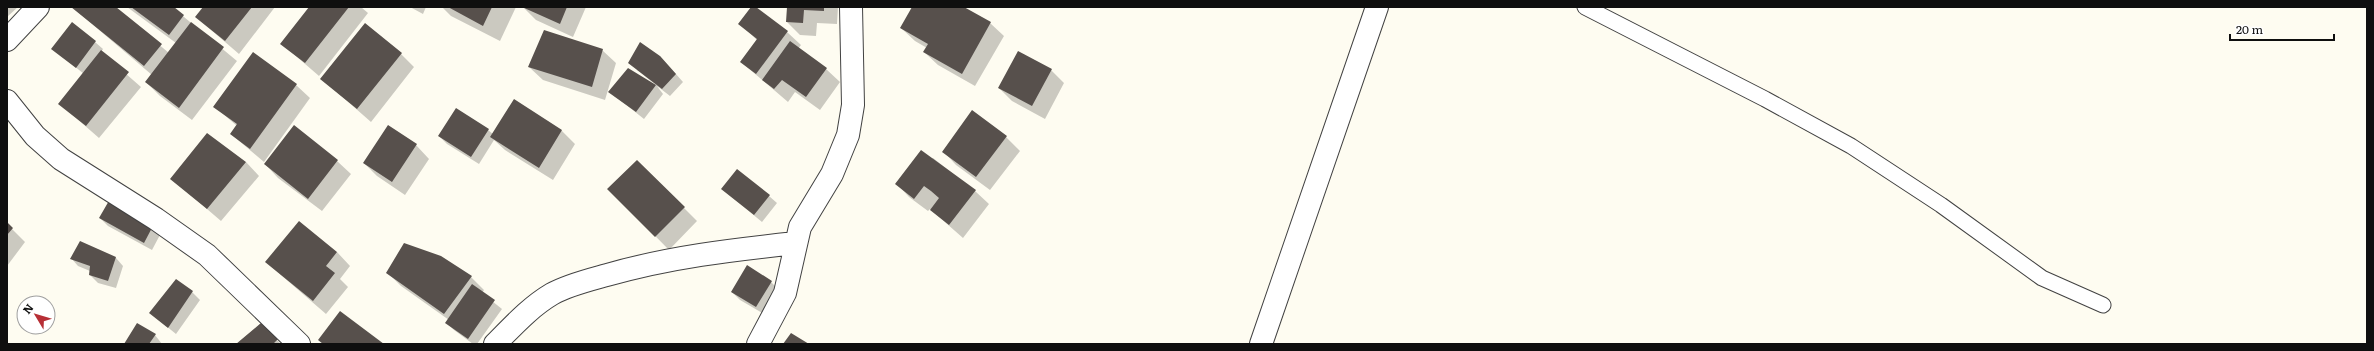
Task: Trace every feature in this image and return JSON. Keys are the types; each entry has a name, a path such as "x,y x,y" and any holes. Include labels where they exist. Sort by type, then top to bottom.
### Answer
{"street":[{"path":"7,40 38,7"},
{"path":"758,344 785,292 800,227 832,174 848,135 853,105 850,7"},
{"path":"1260,344 1377,7"},
{"path":"7,101 35,136 61,159 156,219 207,255 299,344"},
{"path":"495,344 534,306 554,293 587,281 639,266 692,255 796,243"}],"lane":[{"path":"1585,7 1765,99 1851,146 1941,205 2042,278 2103,305"}],"building":[{"path":"71,7 116,7 162,44 144,66"},
{"path":"131,7 174,7 184,15 169,35"},
{"path":"203,7 252,7 225,41 195,17"},
{"path":"309,7 349,7 305,63 280,44"},
{"path":"448,7 492,7 483,26"},
{"path":"522,7 567,7 560,24"},
{"path":"751,7 756,7 788,31 756,74 740,62 757,39 738,24"},
{"path":"787,7 824,7 824,11 804,10 803,23 786,22"},
{"path":"912,7 964,7 991,22 962,74 923,52 928,44 900,28"},
{"path":"72,22 96,41 76,68 51,49"},
{"path":"191,22 224,47 179,108 145,82"},
{"path":"365,23 402,53 357,109 320,79"},
{"path":"544,30 603,49 592,87 528,67"},
{"path":"790,41 827,68 806,97 782,80 774,89 762,80"},
{"path":"640,42 660,56 676,74 662,89 628,63"},
{"path":"101,50 129,72 86,126 58,104"},
{"path":"1018,51 1052,69 1032,106 998,88"},
{"path":"253,52 297,84 250,149 230,134 237,124 213,107"},
{"path":"628,68 656,85 636,112 608,92"},
{"path":"514,99 562,130 539,168 490,137"},
{"path":"456,108 489,129 471,157 438,136"},
{"path":"972,110 1007,136 976,177 942,152"},
{"path":"294,125 338,160 308,199 264,164"},
{"path":"388,125 417,144 392,182 363,163"},
{"path":"207,133 246,162 207,209 170,179"},
{"path":"921,150 976,190 949,225 930,210 939,198 931,191 924,186 914,199 895,184"},
{"path":"637,160 685,207 655,237 607,189"},
{"path":"737,169 770,195 754,215 721,189"},
{"path":"110,199 154,224 144,243 99,218"},
{"path":"299,221 337,252 326,266 335,273 313,301 265,262"},
{"path":"7,222 13,228 7,235"},
{"path":"80,241 116,257 108,281 89,275 90,266 70,259"},
{"path":"404,243 441,256 472,276 444,314 386,273"},
{"path":"747,265 772,281 756,307 731,292"},
{"path":"176,279 193,291 168,328 149,313"},
{"path":"472,284 495,300 468,339 445,323"},
{"path":"340,311 384,344 323,344 318,340"},
{"path":"137,323 156,334 149,344 124,344"},
{"path":"261,323 278,339 273,344 236,344"},
{"path":"791,333 809,344 783,344"}]}
